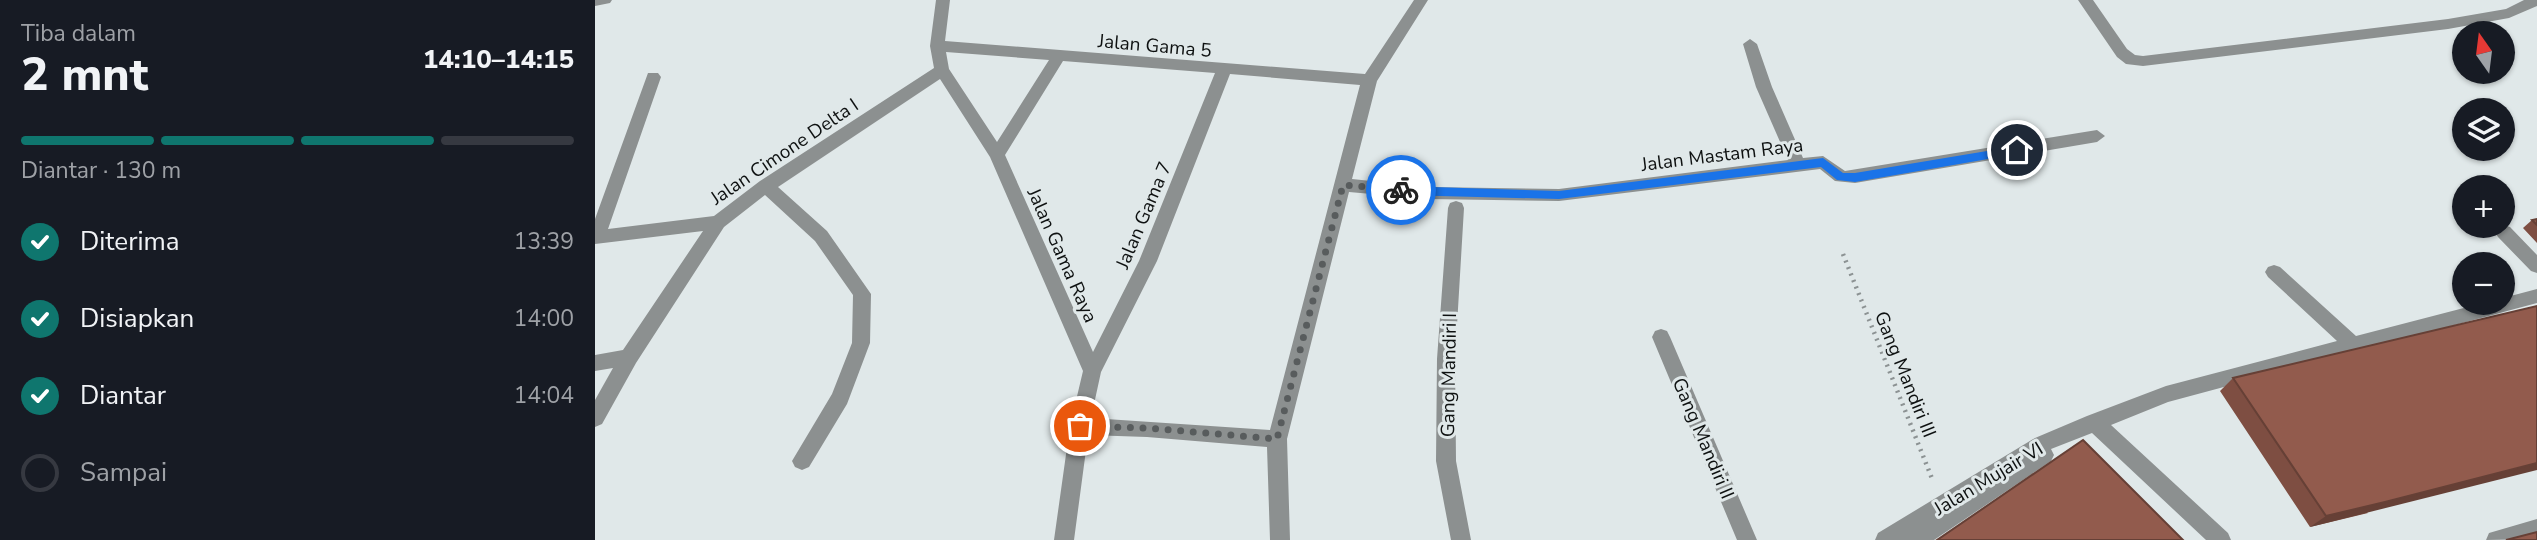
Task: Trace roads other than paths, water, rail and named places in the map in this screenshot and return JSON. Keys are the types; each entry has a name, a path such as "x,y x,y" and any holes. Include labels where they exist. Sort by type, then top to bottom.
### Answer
{"street":[{"path":"595,1 605,0"},
{"name":"Jalan Gama Raya","path":"943,0 937,46 942,70 997,155 1092,371"},
{"path":"1280,540 1277,439 1370,80 1421,0"},
{"path":"2085,0 2122,53 2131,60 2143,61 2448,24 2509,13 2537,0"},
{"path":"1750,44 1764,88 1798,165"},
{"name":"Jalan Gama 5","path":"937,46 1224,71 1370,80"},
{"path":"997,155 1059,56"},
{"name":"Jalan Cimone Delta I","path":"596,237 718,222 766,186 942,70"},
{"name":"Jalan Gama 7","path":"1092,371 1116,330 1167,216 1224,71"},
{"path":"596,237 653,77"},
{"name":"Jalan Mastam Raya","path":"1343,185 1428,193 1559,195 1823,162 1840,177 1855,177 2097,136"},
{"path":"766,186 821,236 862,294 861,343 840,398 803,461"},
{"name":"Gang Mandiri I","path":"1456,208 1446,359 1446,461 1461,540"},
{"path":"595,418 629,357 718,222"},
{"path":"2510,238 2537,266"},
{"path":"2274,272 2354,345"},
{"name":"Jalan Mujair VI","path":"1885,540 2042,444 2167,394 2537,296"},
{"name":"Gang Mandiri II","path":"1661,337 1747,540"},
{"path":"595,363 629,357"},
{"path":"1064,540 1080,426 1092,371"},
{"path":"2094,422 2221,540"},
{"path":"1080,426 1147,428 1277,439"},
{"path":"1916,540 2044,455 2042,444"},
{"path":"2495,540 2537,529"}]}
